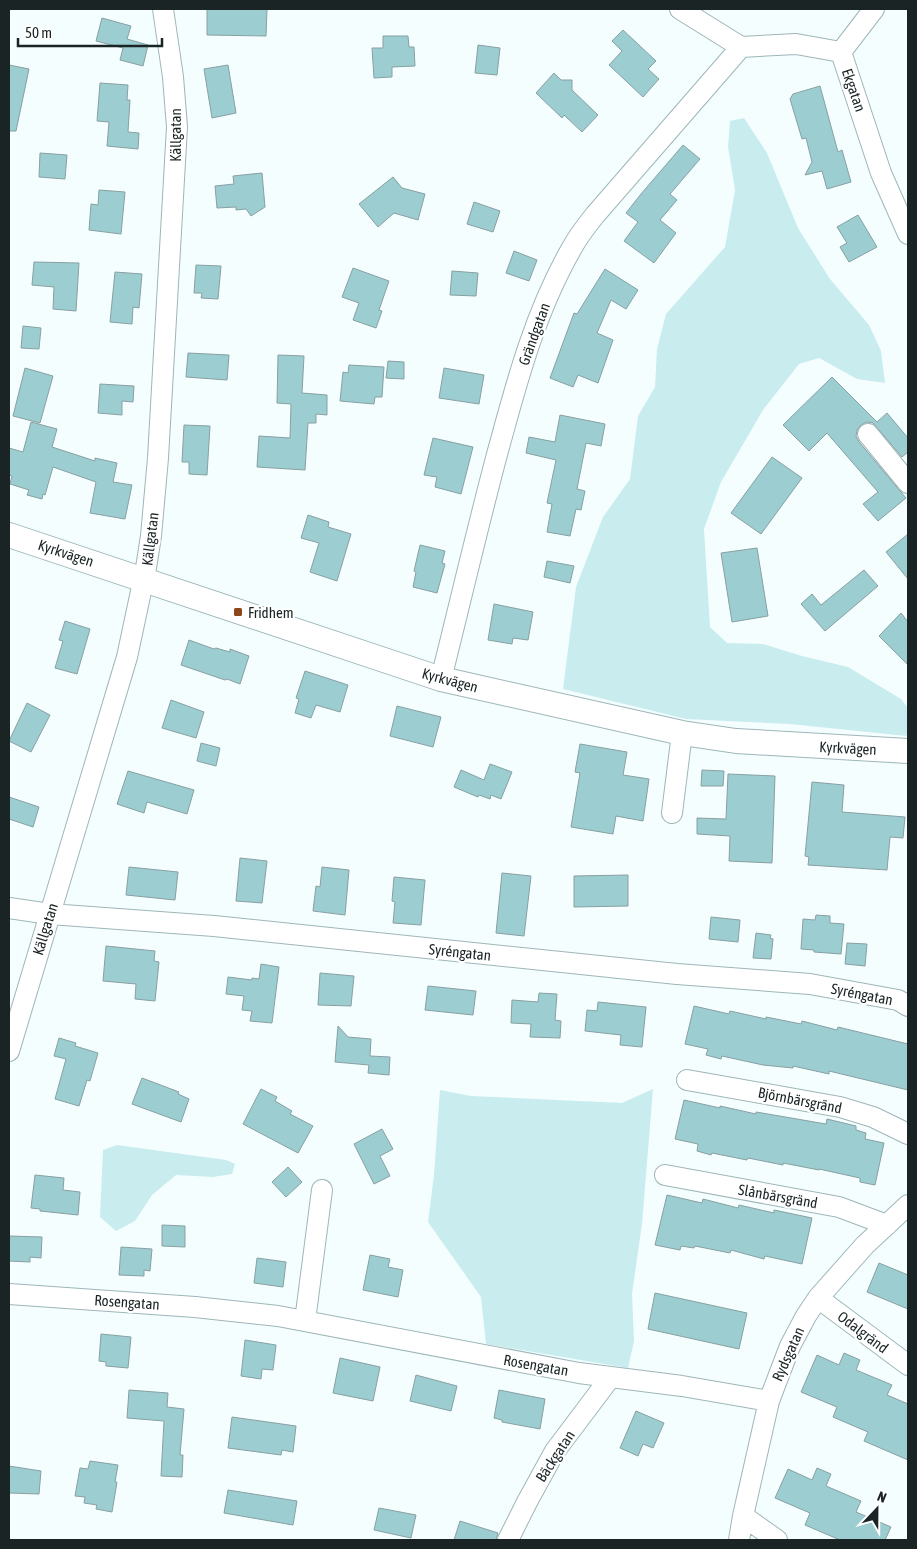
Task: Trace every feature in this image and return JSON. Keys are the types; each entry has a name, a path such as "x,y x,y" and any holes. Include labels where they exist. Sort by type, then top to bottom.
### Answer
{"street":[{"name":"Källgatan","path":"9,1051 127,657 151,536 158,458 177,126 173,77 163,9"},
{"path":"680,9 741,47"},
{"path":"841,52 874,9"},
{"name":"Ekgatan","path":"741,47 796,44 841,52 881,173 908,234"},
{"name":"Grändgatan","path":"441,679 474,542 526,352 552,287 574,245 595,215 741,47"},
{"path":"868,434 908,483"},
{"name":"Kyrkvägen","path":"9,535 441,679 682,733 736,741 908,751"},
{"path":"672,813 682,733"},
{"name":"Syréngatan","path":"9,908 50,914 214,926 667,973 810,984 898,1000 908,1006"},
{"name":"Björnbärsgränd","path":"687,1080 840,1107 874,1117 908,1134"},
{"name":"Slånbärsgränd","path":"666,1176 840,1207 888,1225"},
{"path":"304,1321 322,1190"},
{"name":"Rydsgatan","path":"739,1540 768,1401 790,1346 818,1298 865,1245 908,1205"},
{"name":"Rosengatan","path":"9,1294 217,1309 278,1316 610,1378 682,1386 768,1401"},
{"name":"Odalgränd","path":"818,1298 908,1365"},
{"name":"Bäckgatan","path":"508,1540 526,1502 555,1451 610,1378"},
{"path":"743,1516 776,1540"}],"shaded area":[{"path":"744,118 767,153 798,228 830,279 869,325 881,351 885,383 857,379 819,358 799,364 763,410 721,482 704,529 710,627 727,643 763,644 848,667 901,699 908,708 908,733 906,736 790,724 686,719 563,689 576,587 603,517 630,479 638,416 655,387 657,349 666,314 725,247 735,190 728,147 730,121"},
{"path":"653,1089 642,1224 632,1294 634,1341 628,1368 486,1344 481,1297 428,1222 434,1175 440,1090 471,1096 622,1103"},
{"path":"117,1145 226,1160 235,1164 232,1174 213,1177 176,1175 152,1195 135,1221 116,1231 100,1217 103,1150"}],"building":[{"path":"207,9 267,9 266,36 207,35"},
{"path":"102,18 131,26 127,39 148,45 143,66 120,60 123,48 96,41"},
{"path":"623,30 656,61 648,69 659,79 643,97 609,65 622,51 612,41"},
{"path":"383,36 408,36 409,47 414,47 415,66 392,67 392,77 374,78 372,48 383,48"},
{"path":"478,45 500,48 497,75 475,73"},
{"path":"9,65 29,69 16,131 9,131"},
{"path":"228,65 236,113 212,118 204,69"},
{"path":"554,73 561,80 572,80 572,90 598,115 582,132 564,115 562,118 536,93"},
{"path":"100,83 128,85 127,100 130,100 128,132 139,133 138,149 107,146 109,122 97,121"},
{"path":"820,86 838,152 842,150 851,182 827,189 822,171 805,175 812,162 806,138 802,139 790,99 793,94"},
{"path":"683,145 700,159 670,194 677,200 660,220 676,233 654,263 624,241 638,222 626,213"},
{"path":"40,153 67,155 65,179 39,177"},
{"path":"262,173 265,207 251,216 246,209 236,210 236,207 217,208 215,186 234,184 233,176"},
{"path":"393,177 402,188 425,194 418,220 394,213 378,227 359,204"},
{"path":"99,190 125,192 121,234 89,230 91,204 98,205"},
{"path":"474,202 500,211 493,232 467,224"},
{"path":"858,215 877,247 849,262 840,247 847,243 837,227"},
{"path":"514,251 537,260 529,281 506,273"},
{"path":"34,262 79,263 76,311 53,309 54,287 32,285"},
{"path":"196,265 221,266 218,299 201,298 202,293 194,293"},
{"path":"353,268 389,281 379,310 382,311 376,328 353,320 359,303 342,297"},
{"path":"605,269 638,290 626,309 611,300 597,333 613,340 598,383 578,375 573,387 550,378 574,313 577,314"},
{"path":"452,271 478,273 476,296 450,295"},
{"path":"115,272 142,274 139,308 133,307 132,324 110,322"},
{"path":"23,326 41,328 39,349 21,348"},
{"path":"188,353 229,355 227,380 186,377"},
{"path":"278,355 304,356 302,393 327,395 327,415 316,414 316,423 308,423 305,470 257,467 259,436 290,438 291,404 277,403"},
{"path":"388,361 404,362 404,379 386,378"},
{"path":"349,365 384,367 382,397 375,397 374,404 340,401 343,372 348,373"},
{"path":"25,368 53,376 40,423 13,416"},
{"path":"444,368 484,375 479,404 439,398"},
{"path":"832,377 877,422 887,413 908,438 908,452 902,457 873,423 867,422 857,430 856,436 859,442 906,498 878,521 863,504 878,492 827,433 809,451 783,425"},
{"path":"100,384 134,386 133,402 122,401 122,415 98,413"},
{"path":"560,415 605,424 601,446 586,443 577,489 585,491 581,510 576,509 570,536 547,532 552,504 547,503 556,460 526,453 529,437 555,442"},
{"path":"31,422 57,429 52,447 95,461 95,458 117,463 113,482 132,485 125,519 90,513 96,482 53,467 45,495 43,494 42,499 27,495 29,490 10,484 12,476 9,475 9,448 23,452"},
{"path":"184,425 210,426 207,475 189,474 189,462 182,462"},
{"path":"433,438 473,447 461,494 435,487 437,477 424,475"},
{"path":"772,457 802,478 761,534 731,513"},
{"path":"308,515 329,522 328,527 351,534 337,581 310,572 319,543 301,538"},
{"path":"908,534 908,579 886,552"},
{"path":"420,545 445,551 442,563 445,564 437,593 413,587 416,572 414,571"},
{"path":"757,548 768,616 732,622 721,553"},
{"path":"547,561 574,566 570,583 544,577"},
{"path":"864,570 878,586 825,631 801,604 812,594 821,605"},
{"path":"494,604 533,612 528,640 513,638 512,644 488,640"},
{"path":"901,613 908,622 908,665 879,636"},
{"path":"65,621 90,629 77,674 55,668 63,641 59,640"},
{"path":"189,640 214,649 230,652 230,649 249,656 240,684 181,665"},
{"path":"305,671 348,685 340,712 316,705 311,718 295,713 299,699 296,698"},
{"path":"171,700 204,712 196,738 162,728"},
{"path":"27,703 50,715 31,752 9,741"},
{"path":"397,706 441,717 433,747 390,736"},
{"path":"201,743 220,748 216,766 197,761"},
{"path":"580,744 627,752 623,775 649,779 643,821 616,816 613,834 571,827 580,773 575,772"},
{"path":"490,764 512,772 501,799 491,795 490,799 479,795 478,797 454,787 461,770 484,780"},
{"path":"702,770 724,771 723,786 701,786"},
{"path":"128,771 194,790 187,814 147,802 144,813 117,804"},
{"path":"728,774 775,776 772,863 729,861 730,836 697,834 697,818 726,819"},
{"path":"812,782 844,785 842,812 905,817 903,838 890,837 887,870 808,865 809,857 805,856"},
{"path":"9,797 39,807 33,827 9,819"},
{"path":"240,858 267,861 262,903 236,901"},
{"path":"129,867 178,872 175,900 126,895"},
{"path":"322,867 349,870 345,915 313,911 316,886 320,887"},
{"path":"502,873 531,876 524,936 496,933"},
{"path":"628,875 628,906 574,907 574,876"},
{"path":"394,877 425,880 421,925 393,923 395,902 392,901"},
{"path":"816,915 830,916 830,923 844,924 841,954 801,949 803,919 815,920"},
{"path":"711,917 740,920 738,942 709,939"},
{"path":"756,933 771,935 770,938 773,939 771,959 753,958"},
{"path":"847,943 867,944 865,966 845,964"},
{"path":"106,946 155,951 154,961 159,962 155,1001 135,999 136,984 103,981"},
{"path":"261,964 279,967 272,1023 250,1021 252,1011 242,1010 244,996 226,994 228,977 259,979"},
{"path":"320,973 354,976 351,1006 318,1005"},
{"path":"428,986 476,991 473,1015 425,1010"},
{"path":"539,993 557,994 555,1020 561,1021 560,1038 530,1037 531,1024 511,1023 512,1000 538,1002"},
{"path":"598,1002 646,1007 642,1047 620,1045 621,1035 585,1031 587,1010 597,1011"},
{"path":"694,1006 729,1014 730,1011 801,1024 802,1021 837,1030 838,1027 908,1044 908,1090 829,1071 829,1074 793,1066 793,1068 763,1065 722,1056 721,1059 706,1055 708,1049 685,1044"},
{"path":"338,1026 348,1037 371,1039 370,1056 390,1057 389,1075 368,1073 369,1065 335,1062"},
{"path":"59,1038 76,1043 75,1046 98,1053 90,1081 87,1080 79,1106 55,1099 66,1059 54,1056"},
{"path":"142,1078 179,1092 178,1094 189,1099 181,1122 132,1104"},
{"path":"261,1089 277,1097 275,1101 292,1111 290,1114 313,1126 298,1153 243,1124"},
{"path":"684,1100 756,1114 756,1112 826,1124 827,1119 856,1126 856,1130 866,1133 865,1139 884,1143 875,1185 860,1182 860,1178 819,1169 783,1163 783,1165 748,1158 747,1160 712,1153 711,1155 697,1151 698,1144 675,1139"},
{"path":"382,1129 393,1149 380,1156 390,1176 374,1184 354,1144"},
{"path":"288,1167 302,1182 286,1197 272,1182"},
{"path":"35,1175 64,1178 63,1190 80,1192 78,1215 40,1211 40,1209 31,1208"},
{"path":"667,1195 702,1203 703,1199 738,1208 739,1205 774,1213 774,1210 812,1218 802,1264 765,1256 764,1259 731,1250 730,1253 695,1246 694,1248 681,1246 680,1250 655,1245"},
{"path":"162,1225 185,1226 185,1247 162,1246"},
{"path":"9,1236 42,1237 41,1258 30,1257 30,1262 9,1261"},
{"path":"121,1247 152,1249 150,1271 144,1270 144,1276 119,1275"},
{"path":"370,1255 390,1259 388,1267 403,1270 398,1297 363,1290"},
{"path":"257,1258 286,1262 283,1287 254,1283"},
{"path":"879,1263 908,1275 908,1309 867,1292"},
{"path":"655,1293 747,1313 739,1349 648,1329"},
{"path":"101,1334 131,1337 128,1368 106,1366 106,1362 99,1361"},
{"path":"245,1340 276,1345 273,1370 262,1369 261,1379 241,1376"},
{"path":"844,1353 860,1360 856,1370 892,1385 887,1395 908,1404 908,1460 864,1441 868,1432 833,1417 837,1407 801,1392 817,1355 839,1365"},
{"path":"340,1358 380,1367 373,1401 333,1393"},
{"path":"416,1375 457,1386 451,1411 410,1401"},
{"path":"129,1390 168,1393 167,1407 184,1409 180,1455 183,1455 182,1477 161,1476 164,1421 127,1418"},
{"path":"499,1390 545,1399 540,1429 502,1422 502,1420 494,1418"},
{"path":"636,1411 664,1423 653,1448 643,1444 638,1456 620,1448"},
{"path":"232,1417 296,1426 293,1452 282,1450 281,1455 228,1448"},
{"path":"90,1461 118,1465 112,1512 96,1509 97,1505 84,1503 85,1497 75,1496 80,1468 88,1469"},
{"path":"9,1466 41,1471 39,1494 9,1493"},
{"path":"817,1468 831,1474 826,1486 861,1501 856,1512 891,1527 885,1540 840,1540 805,1525 810,1513 775,1498 788,1469 812,1480"},
{"path":"228,1490 297,1501 293,1525 224,1513"},
{"path":"379,1508 416,1515 411,1538 374,1530"},
{"path":"460,1521 498,1533 496,1540 454,1540"}],"place":[{"name":"Fridhem","path":"238,612"}]}
